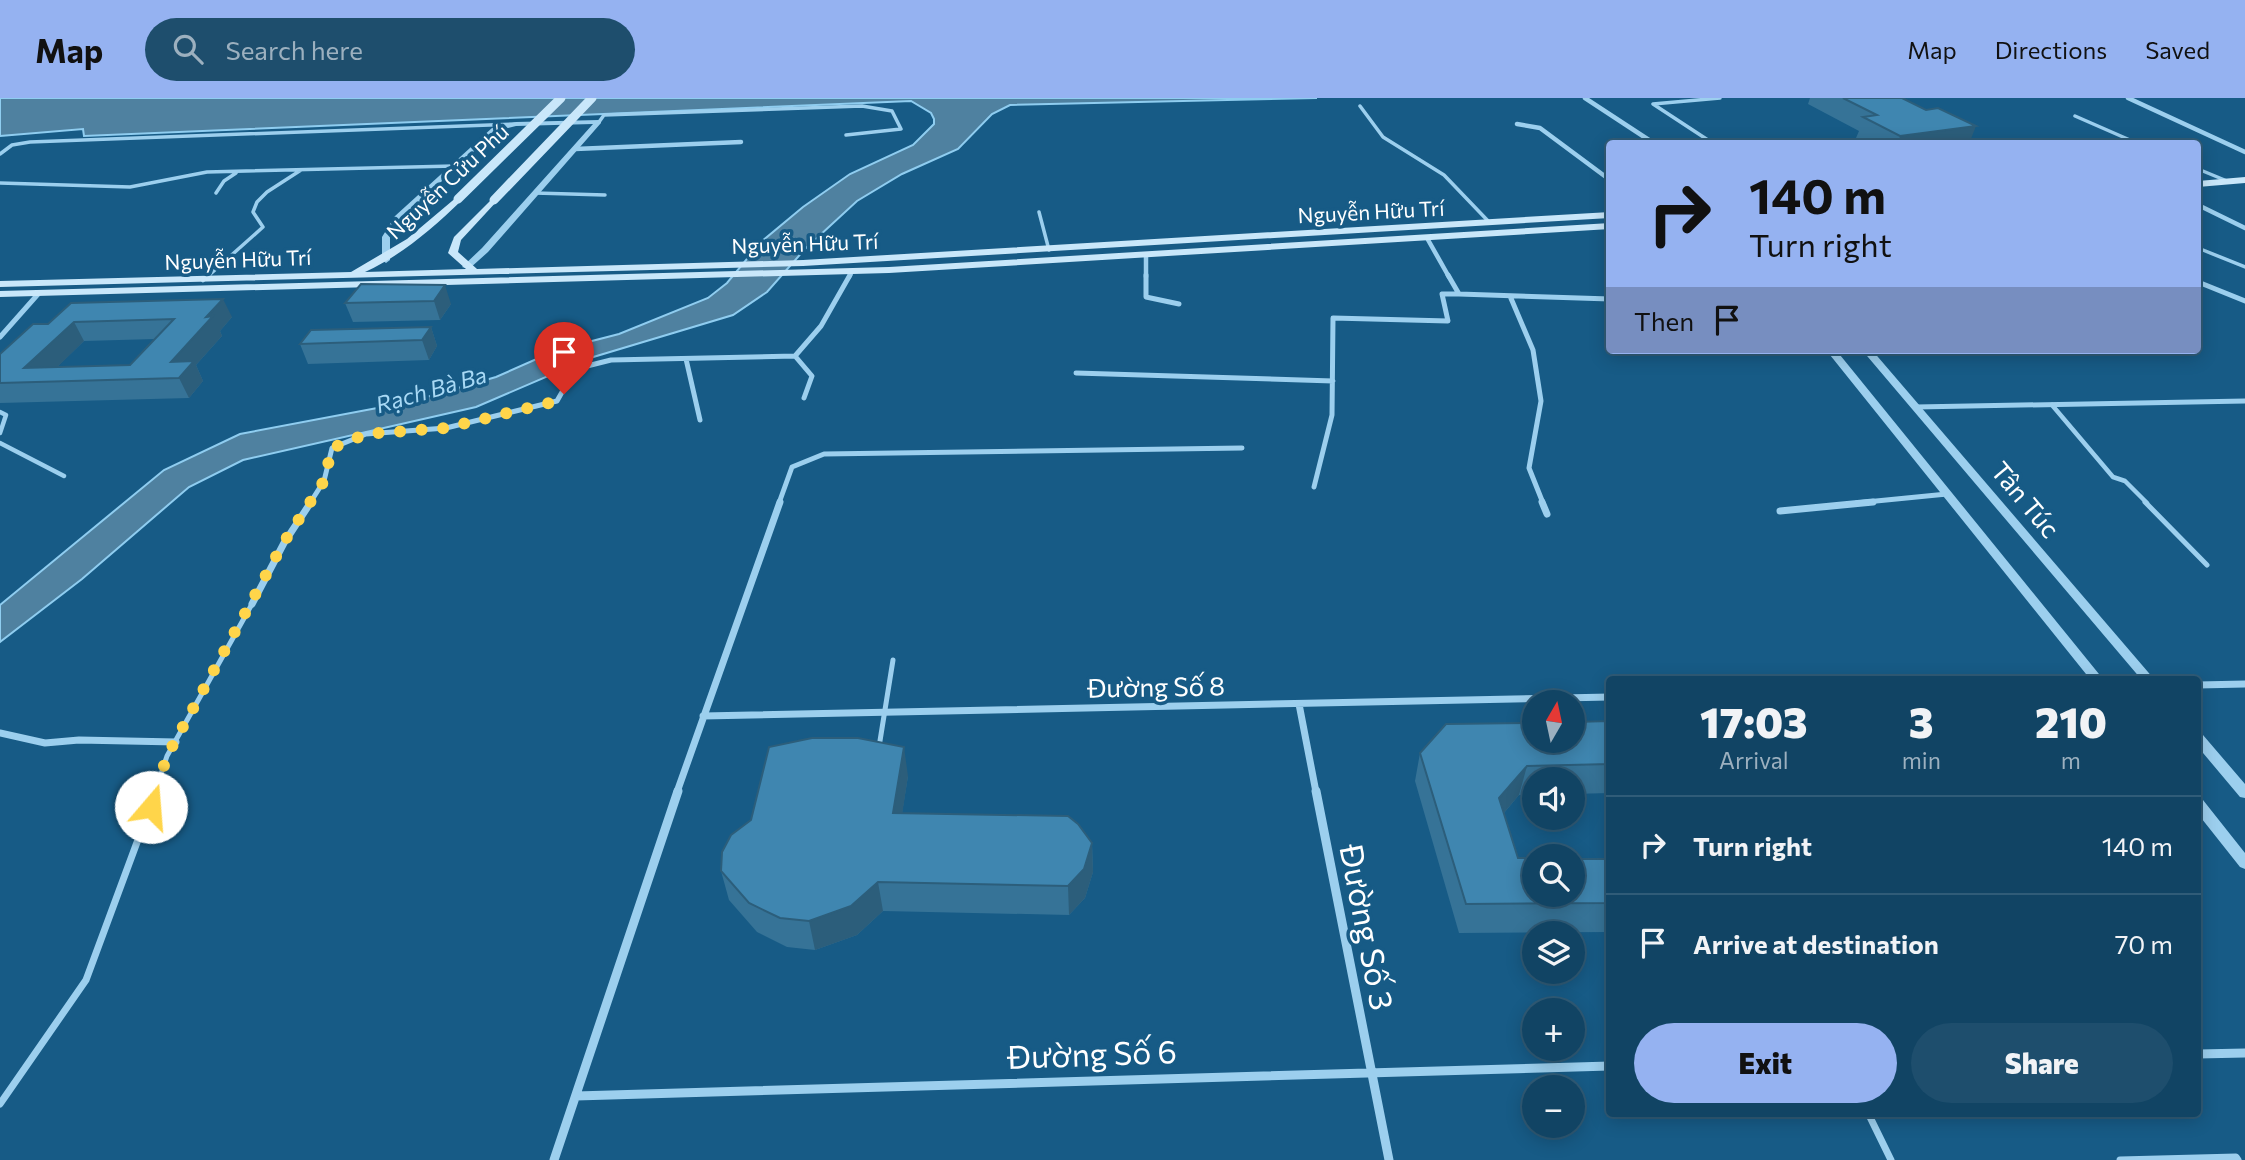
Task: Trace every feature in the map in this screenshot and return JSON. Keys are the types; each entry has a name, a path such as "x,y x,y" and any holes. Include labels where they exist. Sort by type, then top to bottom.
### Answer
{"main road":[{"name":"Nguyễn Cửu Phú","path":"348,276 386,260 416,239 561,98"},
{"name":"Nguyễn Cửu Phú","path":"471,270 453,253 457,239 592,98"},
{"path":"2201,172 2245,171"},
{"path":"2201,184 2245,180"},
{"name":"Nguyễn Hữu Trí","path":"0,294 710,277 1049,250 1606,215"},
{"name":"Nguyễn Hữu Trí","path":"0,284 348,276 471,270 715,266 852,271 1606,226"},
{"path":"1309,233 1312,244"}],"street":[{"path":"1585,98 1649,140"},
{"path":"2128,98 2245,152"},
{"path":"386,260 386,237 398,218 494,130 516,124 599,121"},
{"path":"471,270 485,250 599,121"},
{"path":"1517,124 1540,128 1606,177"},
{"path":"575,149 741,142"},
{"path":"2201,206 2245,228"},
{"path":"1427,238 1459,294"},
{"path":"1146,255 1146,297 1179,304"},
{"path":"252,604 284,542 324,481 332,448 366,434 446,428 557,401 575,369 611,360 795,356 821,326 852,271"},
{"path":"2201,283 2245,301"},
{"path":"0,337 39,293"},
{"path":"1314,487 1332,415 1333,318 1448,321 1442,294 1606,299"},
{"path":"1510,296 1533,350 1541,401 1529,468 1547,514"},
{"path":"1834,354 2095,676"},
{"name":"Tân Túc","path":"1870,354 2145,676"},
{"path":"795,356 812,376 804,398"},
{"path":"686,359 699,420"},
{"path":"1076,373 1333,382"},
{"path":"1916,407 2245,401"},
{"path":"554,1160 703,716 792,467 824,454 1242,448"},
{"path":"1780,512 1947,494"},
{"path":"2201,685 2245,684"},
{"name":"Đường Số 8","path":"703,716 1606,697"},
{"name":"Đường Số 3","path":"1299,704 1389,1160"},
{"path":"0,733 45,743 79,740 176,742"},
{"path":"2201,742 2245,793"},
{"path":"2201,808 2245,863"},
{"path":"2201,1054 2245,1053"},
{"name":"Đường Số 6","path":"576,1096 1606,1066"}],"lane":[{"path":"1708,140 1653,104 1720,98"},
{"path":"599,121 604,115 862,106 892,111 901,129 846,135"},
{"path":"1360,106 1383,136 1444,176 1490,223"},
{"path":"2075,116 2130,140"},
{"path":"0,154 12,145 30,142 516,124"},
{"path":"0,183 130,187 207,172 454,166"},
{"path":"203,280 263,227 263,223 253,212 257,202 302,170"},
{"path":"216,193 224,181 236,173"},
{"path":"2208,173 2227,181"},
{"path":"534,193 605,195"},
{"path":"1039,212 1049,250"},
{"path":"2201,249 2245,267"},
{"path":"2052,405 2113,477 2125,481 2207,565"},
{"path":"0,412 6,415 0,433"},
{"path":"0,443 64,476"},
{"path":"0,1104 86,980 142,832 167,756 252,604"},
{"path":"878,757 892,660"},
{"path":"1870,1117 1891,1160"},
{"path":"2120,1160 2235,1157 2238,1160"}],"water":[{"path":"0,98 1317,98 1010,105 992,114 958,149 902,174 857,201 805,249 767,292 733,315 590,358 476,407 243,460 189,487 82,579 0,642 0,605 164,470 240,434 409,402 496,377 557,350 619,334 708,298 727,283 761,242 803,207 850,174 913,145 934,124 934,119 931,113 911,101 84,136 83,129 0,136"}],"building":[{"path":"1843,98 1902,98 1926,110 1938,108 1976,126 1900,136 1863,117 1877,115"},
{"path":"361,284 445,285 434,301 345,303"},
{"path":"223,299 206,317 213,316 171,362 194,361 179,378 0,383 0,354 33,324 48,324 71,303","holes":["174,319 130,365 24,368 74,322"]},
{"path":"431,327 422,340 300,344 311,330"},
{"path":"1606,721 1606,764 1522,767 1522,772 1499,798 1518,858 1522,858 1522,904 1466,904 1420,753 1446,724 1522,723 1522,753 1585,753 1586,722"},
{"path":"812,738 858,738 904,747 893,813 1068,816 1078,824 1092,843 1084,869 1068,886 878,882 851,906 809,921 780,918 749,903 721,871 722,852 731,835 751,820 769,747"},
{"path":"1585,859 1606,859 1606,903 1585,903"}],"route":[{"path":"151,807 167,756 284,542 324,481 332,448 366,434 446,428 557,401 564,394"}],"water label":[{"name":"Rạch Bà Ba","path":"431,389"}]}
